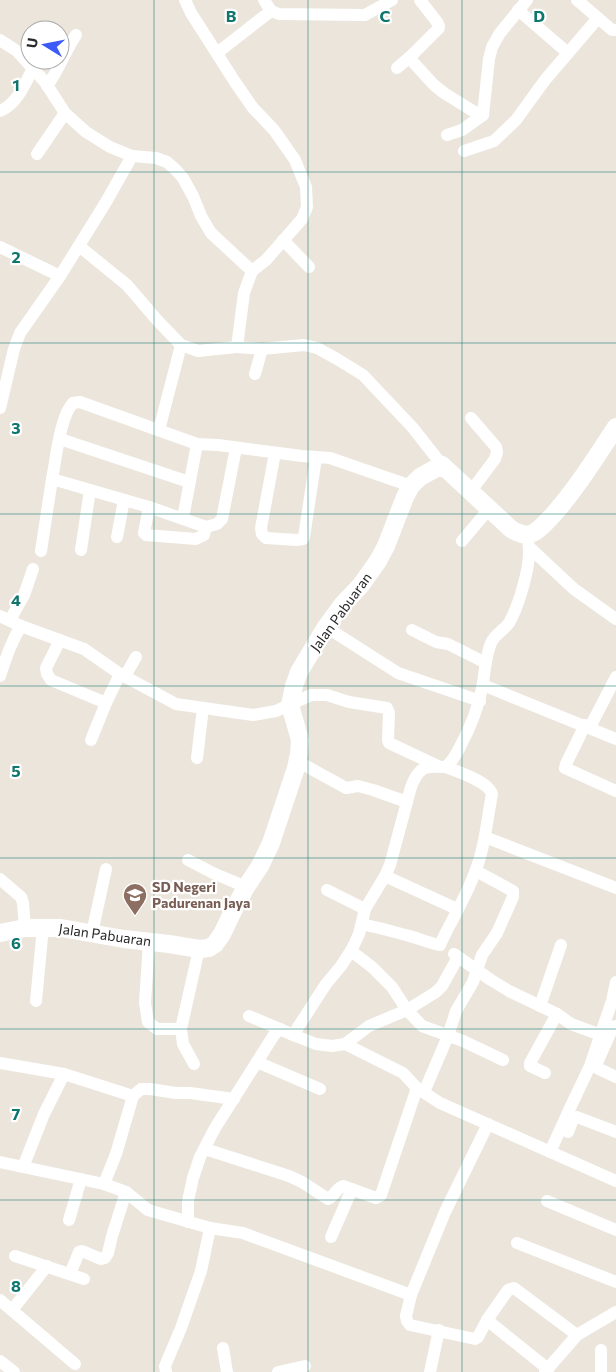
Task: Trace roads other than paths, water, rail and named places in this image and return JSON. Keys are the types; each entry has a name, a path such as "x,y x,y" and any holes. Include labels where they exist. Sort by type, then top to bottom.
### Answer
{"street":[{"path":"217,52 268,5 279,14 365,15 392,0"},
{"path":"397,68 438,30 439,26 420,0"},
{"path":"447,135 462,130 482,115 492,47 500,33 527,0"},
{"path":"577,0 612,30 616,30"},
{"path":"188,1 191,13 235,82 253,108 274,130 295,160 306,187 307,207 302,219 266,260 252,271 244,293 237,347"},
{"path":"518,10 568,53"},
{"path":"464,151 494,141 516,120 545,80 598,18"},
{"path":"47,86 76,35"},
{"path":"0,40 20,54"},
{"path":"412,55 412,61 434,85 482,115"},
{"path":"0,112 11,106 32,70"},
{"path":"35,70 65,113 86,132 110,147 132,156 156,158 167,162 176,170 183,178 211,233 252,271"},
{"path":"37,154 65,113"},
{"path":"0,408 14,349 20,333 79,246 132,156"},
{"path":"283,240 309,267"},
{"path":"79,246 128,285 181,345 198,351 237,347 262,350 304,345 317,348 363,375 413,428 442,465 489,509 528,541 574,589 616,619"},
{"path":"0,247 60,276"},
{"path":"159,430 181,345"},
{"path":"255,374 262,350"},
{"path":"41,551 60,439 67,412 72,403 80,402 196,444 330,458 411,486"},
{"path":"471,418 496,447 497,452 496,458 471,491"},
{"path":"60,439 189,482"},
{"path":"293,1035 326,984 351,951 359,934 365,909 385,876 416,774 426,767 442,767 454,759 465,738 480,701 491,643 504,630 510,620 523,586 529,560 528,541 533,533 545,524 563,503 609,440"},
{"path":"183,518 196,444"},
{"path":"52,479 149,507 206,527 217,524 222,519 236,448"},
{"path":"275,453 261,528 262,534 266,538 303,539 316,458"},
{"name":"Jalan Pabuaran","path":"2,932 25,928 61,928 124,940 199,949 209,948 215,944 260,866 271,843 297,761 300,740 290,705 299,672 326,627 378,561 411,486 420,477 442,465"},
{"path":"81,550 90,490"},
{"path":"117,538 124,500"},
{"path":"149,507 144,533 146,536 196,539 204,535 206,527"},
{"path":"462,542 489,509"},
{"path":"33,569 24,595 5,618 84,650 123,675 176,704 253,715 276,711 311,695 326,695 367,706 387,708 389,713 389,743 442,767 484,783 490,789 492,794 485,837 476,872 440,945 362,924"},
{"path":"0,676 8,650 21,626"},
{"path":"326,627 398,673 480,701"},
{"path":"412,630 436,642 448,644 486,663"},
{"path":"60,640 46,668 51,680 106,703"},
{"path":"91,740 106,703 136,657"},
{"path":"616,677 565,768 616,791"},
{"path":"483,685 616,739"},
{"path":"197,758 203,708"},
{"path":"297,761 346,788 358,786 406,802"},
{"path":"485,837 616,888"},
{"path":"188,860 246,888"},
{"path":"92,933 106,869"},
{"path":"205,1149 289,1176 328,1199 341,1186 374,1198 381,1195 420,1090 448,1036 456,1011 473,982 482,955 497,933 514,897 513,891 476,872"},
{"path":"385,876 457,909"},
{"path":"0,879 21,897 25,928"},
{"path":"326,890 365,909"},
{"path":"36,1001 43,927"},
{"path":"149,942 145,1003 148,1022 157,1029 181,1029"},
{"path":"540,1006 561,945"},
{"path":"194,1064 183,1044 181,1029 199,949"},
{"path":"351,951 372,967 392,987 407,1010 422,1026 464,1041 503,1060"},
{"path":"249,1016 316,1044 332,1046 345,1044 369,1026 407,1010 436,992 442,986 456,955 509,991 557,1014 571,1024 601,1035"},
{"path":"554,1154 570,1108 590,1066 612,1001 616,982"},
{"path":"545,1073 530,1066 530,1063 557,1014"},
{"path":"616,1026 613,1027 596,1065 597,1068 616,1077"},
{"path":"188,1222 188,1201 193,1178 205,1149 215,1128 258,1062 266,1046 280,1028"},
{"path":"345,1044 403,1073 420,1090 440,1103 616,1182"},
{"path":"258,1062 320,1089"},
{"path":"0,1063 64,1074 133,1096"},
{"path":"23,1167 44,1114 64,1074"},
{"path":"104,1184 116,1154 133,1096 141,1089 190,1093 234,1100"},
{"path":"554,1154 573,1119 576,1117 616,1132"},
{"path":"488,1124 446,1212 411,1295 406,1316 407,1321 410,1325 475,1339 478,1338 487,1320 508,1290 514,1288 577,1335"},
{"path":"0,1162 104,1184 126,1192 148,1210 210,1228 243,1233 411,1295"},
{"path":"69,1220 81,1179"},
{"path":"331,1237 352,1189"},
{"path":"70,1274 79,1252 82,1251 102,1259 105,1258 126,1192"},
{"path":"547,1201 616,1230"},
{"path":"166,1372 165,1366 201,1271 210,1228"},
{"path":"517,1243 616,1282"},
{"path":"15,1256 84,1278"},
{"path":"12,1310 47,1266"},
{"path":"0,1300 75,1364"},
{"path":"487,1320 546,1370 577,1335 616,1312"},
{"path":"430,1372 439,1330"},
{"path":"223,1348 227,1372"},
{"path":"601,1350 601,1372"},
{"path":"0,1361 14,1372"},
{"path":"278,1372 305,1366"}],"place":[{"name":"SD Negeri Padurenan Jaya","path":"135,916"}]}
